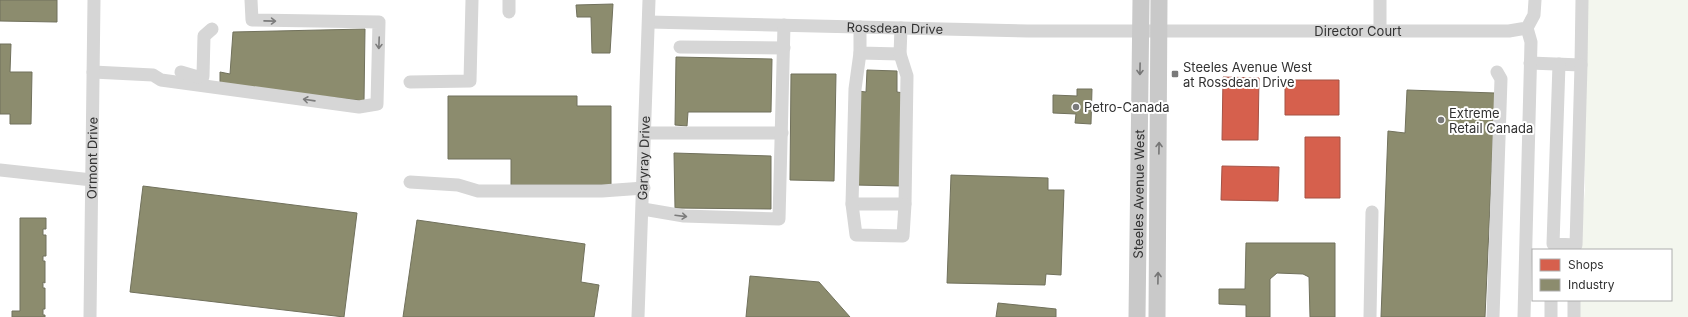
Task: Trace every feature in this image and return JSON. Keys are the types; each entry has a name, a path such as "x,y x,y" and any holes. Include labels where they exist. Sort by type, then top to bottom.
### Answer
{"main road":[{"name":"Steeles Avenue West","path":"1137,317 1141,0"},
{"name":"Steeles Avenue West","path":"1157,317 1160,117 1158,30 1159,0"}],"street":[{"name":"Ormont Drive","path":"90,317 94,0"},
{"path":"93,72 153,75 161,80 359,107 377,104 379,22 252,20 251,0"},
{"path":"410,82 470,81 472,0"},
{"name":"Garyray Drive","path":"638,317 646,133 649,0"},
{"path":"1380,0 1380,31"},
{"path":"1524,317 1531,42 1527,28 1534,15 1535,0"},
{"path":"1559,64 1553,247 1576,247 1582,0"},
{"name":"Rossdean Drive","path":"649,22 1028,30 1158,30"},
{"path":"643,209 684,216 779,219 784,25"},
{"path":"860,27 860,53 855,89 852,204 856,235 903,236 907,76 900,54 902,28"},
{"name":"Director Court","path":"1158,30 1509,31 1527,28"},
{"path":"182,72 198,77 203,76 204,36 212,29"},
{"path":"680,47 784,48"},
{"path":"860,53 900,54"},
{"path":"1530,63 1581,64"},
{"path":"1493,317 1501,79 1497,72"},
{"path":"646,133 782,133"},
{"path":"0,170 92,180"},
{"path":"410,182 458,185 478,191 602,191 644,188"},
{"path":"852,204 905,204"},
{"path":"1370,317 1372,212"},
{"path":"1551,317 1552,301"},
{"path":"1574,301 1574,317"}],"shaded area":[{"path":"1581,0 1688,0 1688,317 1572,317 1573,301 1672,301 1672,249 1579,249 1585,190"}],"building: Shops":[{"path":"1223,77 1259,78 1258,140 1222,140"},
{"path":"1285,80 1339,80 1339,115 1285,115"},
{"path":"1305,137 1340,137 1340,198 1305,198"},
{"path":"1222,166 1279,167 1278,201 1221,200"}],"building: Industry":[{"path":"0,0 57,0 57,22 0,21"},
{"path":"613,4 610,53 592,53 591,17 577,17 576,5"},
{"path":"365,29 364,101 220,85 220,72 230,74 233,32"},
{"path":"0,44 11,44 10,72 32,72 31,124 10,124 10,114 0,114"},
{"path":"676,57 772,59 771,112 688,112 687,126 675,125"},
{"path":"867,70 897,71 897,92 904,93 901,186 855,185 858,91 866,92"},
{"path":"791,74 836,74 834,181 790,180"},
{"path":"1077,89 1092,89 1091,124 1075,123 1076,114 1053,113 1053,95 1077,96"},
{"path":"1407,90 1495,93 1485,317 1381,317 1388,131 1405,133"},
{"path":"448,96 577,96 577,106 611,106 611,185 511,185 511,159 448,159"},
{"path":"674,153 771,156 771,209 675,208"},
{"path":"951,175 1048,178 1048,190 1064,190 1061,275 1046,274 1045,285 947,283"},
{"path":"143,186 357,213 344,317 130,292"},
{"path":"20,218 46,218 46,229 43,229 43,235 46,235 46,256 43,256 43,261 45,261 45,283 43,282 43,288 45,288 45,309 43,309 43,315 45,315 45,317 12,317 12,311 20,311"},
{"path":"417,220 585,244 581,282 599,285 594,317 403,317"},
{"path":"1246,243 1335,243 1335,317 1310,317 1309,277 1303,274 1277,273 1270,279 1270,317 1246,317 1246,305 1219,304 1219,289 1245,289"},
{"path":"750,276 819,282 850,317 746,317"},
{"path":"998,303 1056,309 1056,317 996,317"}],"place":[{"name":"Steeles Avenue West at Rossdean Drive","path":"1175,74"},
{"name":"Petro-Canada","path":"1076,107"},
{"name":"Extreme Retail Canada","path":"1441,120"}]}
